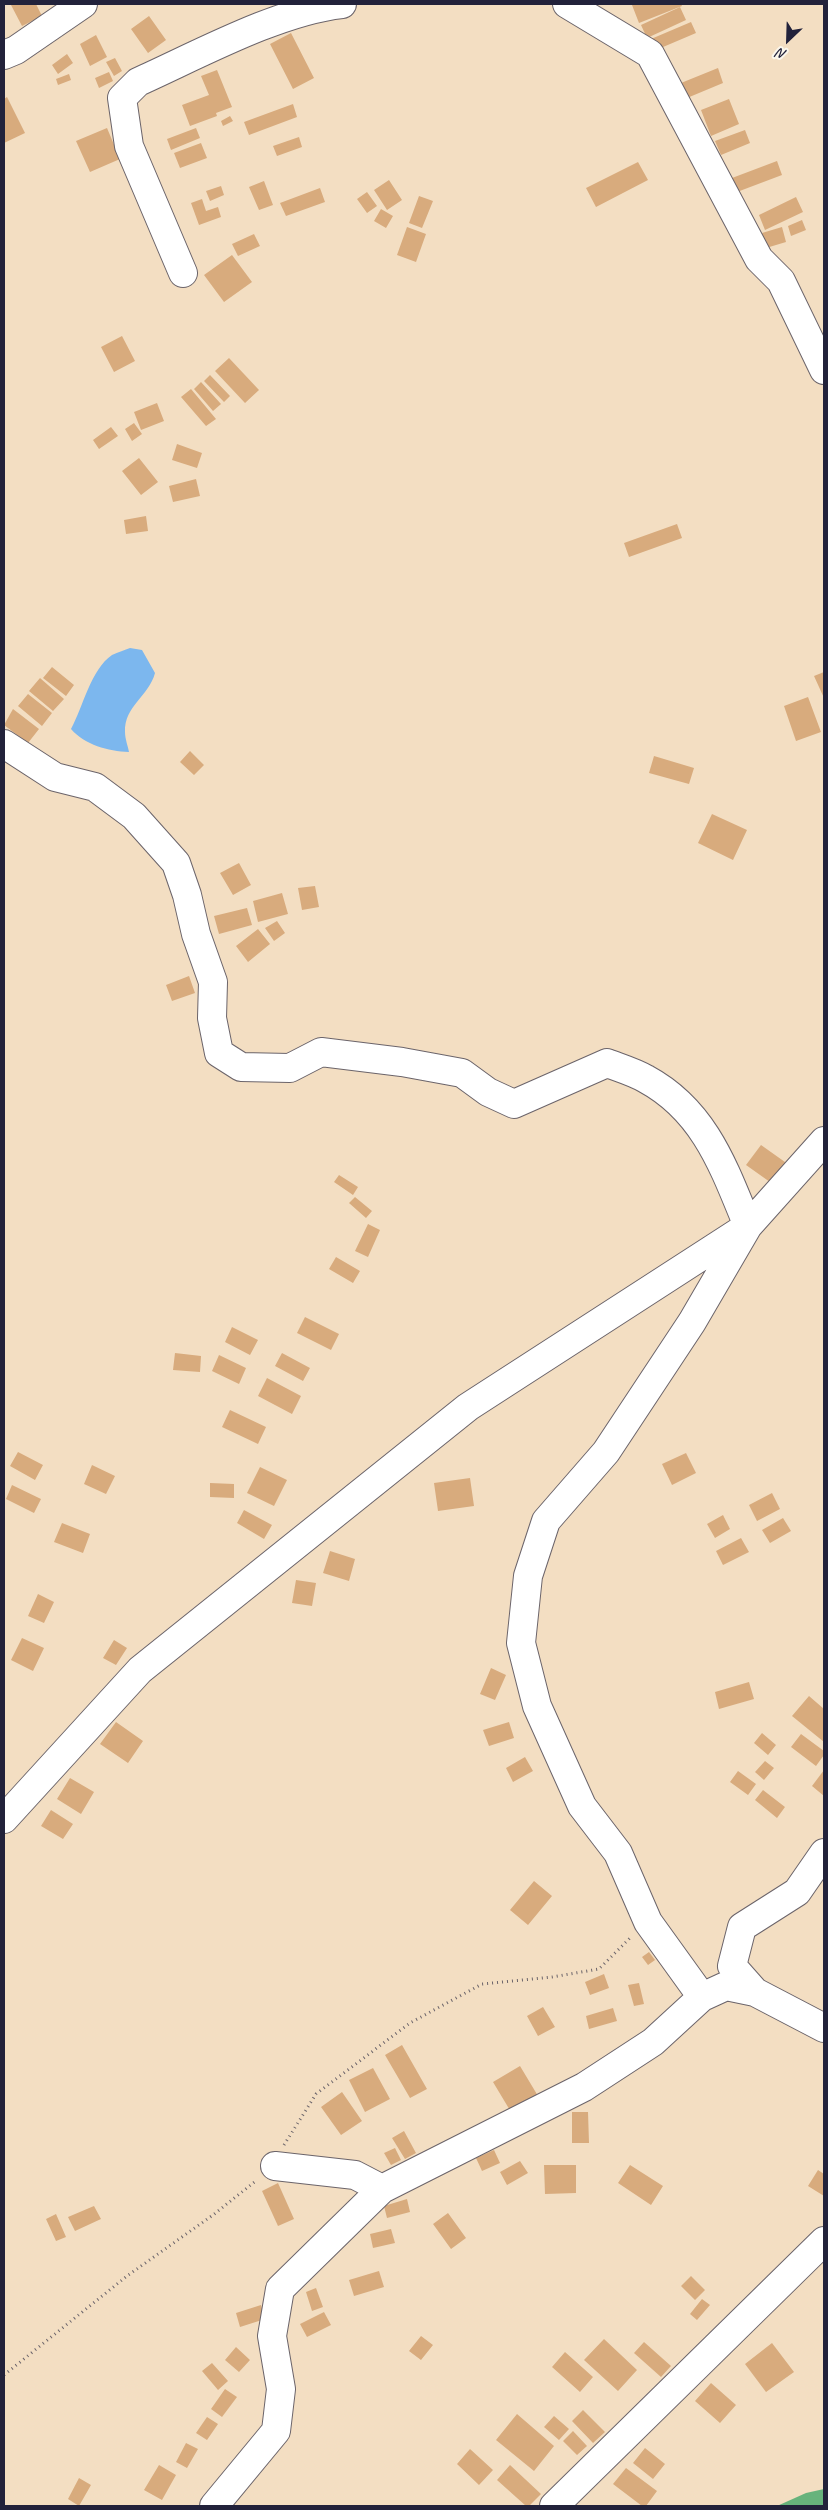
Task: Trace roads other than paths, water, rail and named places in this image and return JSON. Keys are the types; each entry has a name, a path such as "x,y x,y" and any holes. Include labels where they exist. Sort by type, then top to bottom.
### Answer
{"street":[{"path":"4,55 16,50 83,4"},
{"path":"183,272 129,146 122,98 138,82 275,21 326,6 342,4"},
{"path":"568,4 650,54 759,260 781,280 824,370"},
{"path":"4,744 55,777 95,788 134,816 176,863 187,895 196,934 213,982 212,1018 219,1053 241,1067 290,1068 321,1052 462,1072 488,1092 514,1104 608,1063 647,1079 684,1107 716,1149 748,1226"},
{"path":"702,1997 648,1922 618,1853 582,1806 537,1706 521,1643 528,1576 546,1522 606,1452 692,1322 748,1226 824,1141"},
{"path":"4,1819 140,1670 468,1407 748,1226"},
{"path":"755,1992 732,1966 742,1927 797,1892 824,1853"},
{"path":"214,2506 276,2431 281,2389 272,2336 280,2289 382,2190 584,2087 653,2042 702,1997 726,1986 755,1992 824,2028"},
{"path":"275,2166 355,2176 382,2190"},
{"path":"554,2506 824,2241"}],"water":[{"path":"130,648 142,650 155,673 148,688 128,715 125,735 129,752 97,746 83,739 71,729 98,669 112,655"}]}
